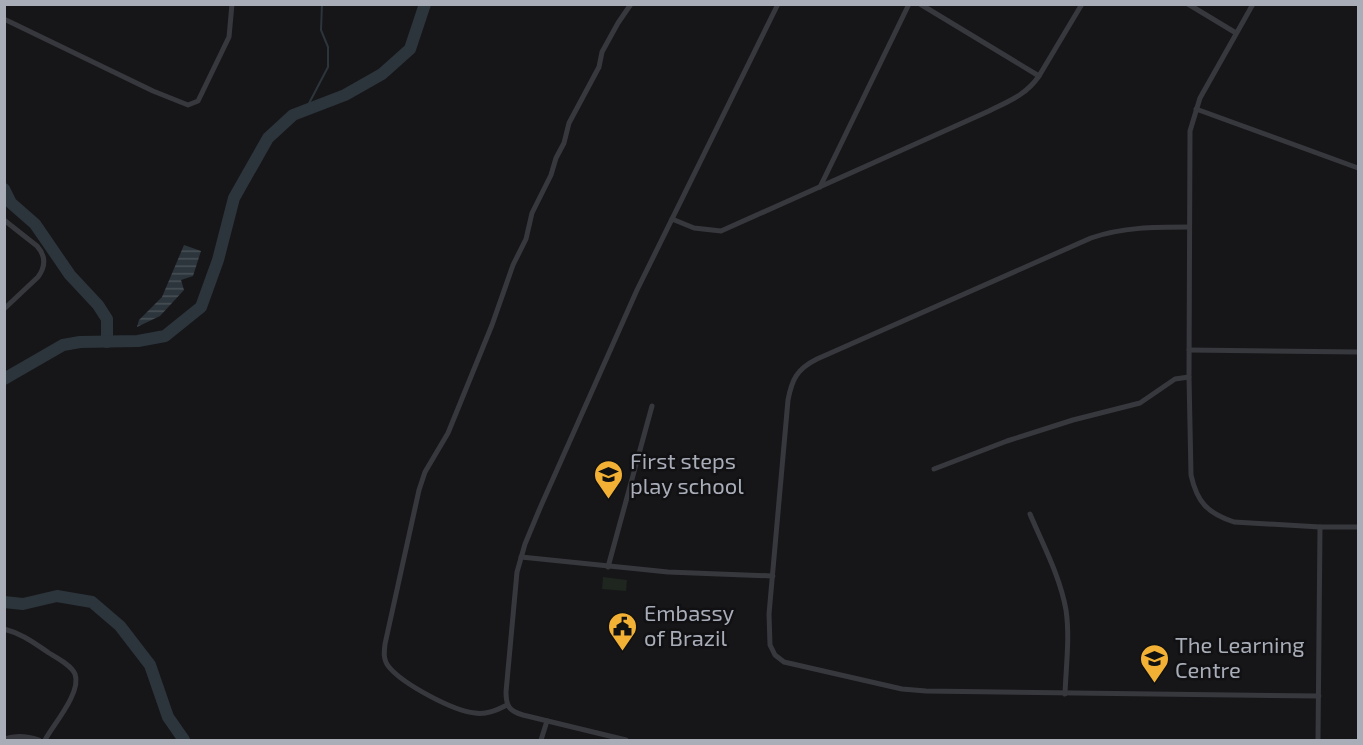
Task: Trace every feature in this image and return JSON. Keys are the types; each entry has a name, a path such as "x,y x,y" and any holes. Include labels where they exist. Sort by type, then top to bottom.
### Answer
{"street":[{"path":"4,20 153,91 188,105 198,101 217,58 226,44 231,28 232,4"},
{"path":"507,705 490,712 474,713 437,701 389,667 384,654 385,644 425,472 448,433 492,325 513,265 526,239 532,213 564,143 569,123 599,67 602,52 631,4"},
{"path":"626,741 517,713 507,705 514,591 521,557 540,508 632,301 778,4"},
{"path":"820,188 909,4"},
{"path":"920,4 1039,76"},
{"path":"672,219 694,228 721,231 989,111 1026,92 1039,76 1082,4"},
{"path":"1188,4 1236,33"},
{"path":"1253,4 1196,109 1190,131 1191,475 1201,502 1213,513 1234,522 1359,527"},
{"path":"1196,109 1359,168"},
{"path":"4,220 37,246 44,261 38,277 4,309"},
{"path":"1189,227 1135,228 1110,231 1091,237 817,359 800,369 791,382 788,400 769,614 771,650 784,662 902,689 1065,694 1319,696"},
{"path":"1189,350 1359,351"},
{"path":"934,469 1007,441 1073,420 1140,403 1175,379 1189,377"},
{"path":"608,567 652,406"},
{"path":"1030,514 1059,581 1066,609 1065,694"},
{"path":"1318,741 1320,527"},
{"path":"521,557 608,567 773,576"},
{"path":"4,629 28,638 75,673 75,683 68,704 45,741"},
{"path":"541,741 547,722"},
{"path":"4,739 24,736 39,741"}],"shaded area":[{"path":"184,245 201,251 193,276 181,280 184,290 160,316 137,327 139,320 162,297"},
{"path":"603,577 627,580 626,591 602,589"}],"waterway":[{"path":"305,111 328,67 328,47 321,30 322,4"},
{"path":"4,379 63,345 80,342 138,341 165,336 201,307 218,260 234,198 268,138 293,115 345,95 382,74 410,49 425,4"},
{"path":"4,189 11,203 35,224 70,275 98,305 107,319 107,342"},
{"path":"4,602 23,604 57,596 92,602 120,626 150,665 168,717 184,740"}],"place":[{"name":"First steps play school","path":"609,500"},
{"name":"Embassy of Brazil","path":"623,652"},
{"name":"The Learning Centre","path":"1154,684"}]}
